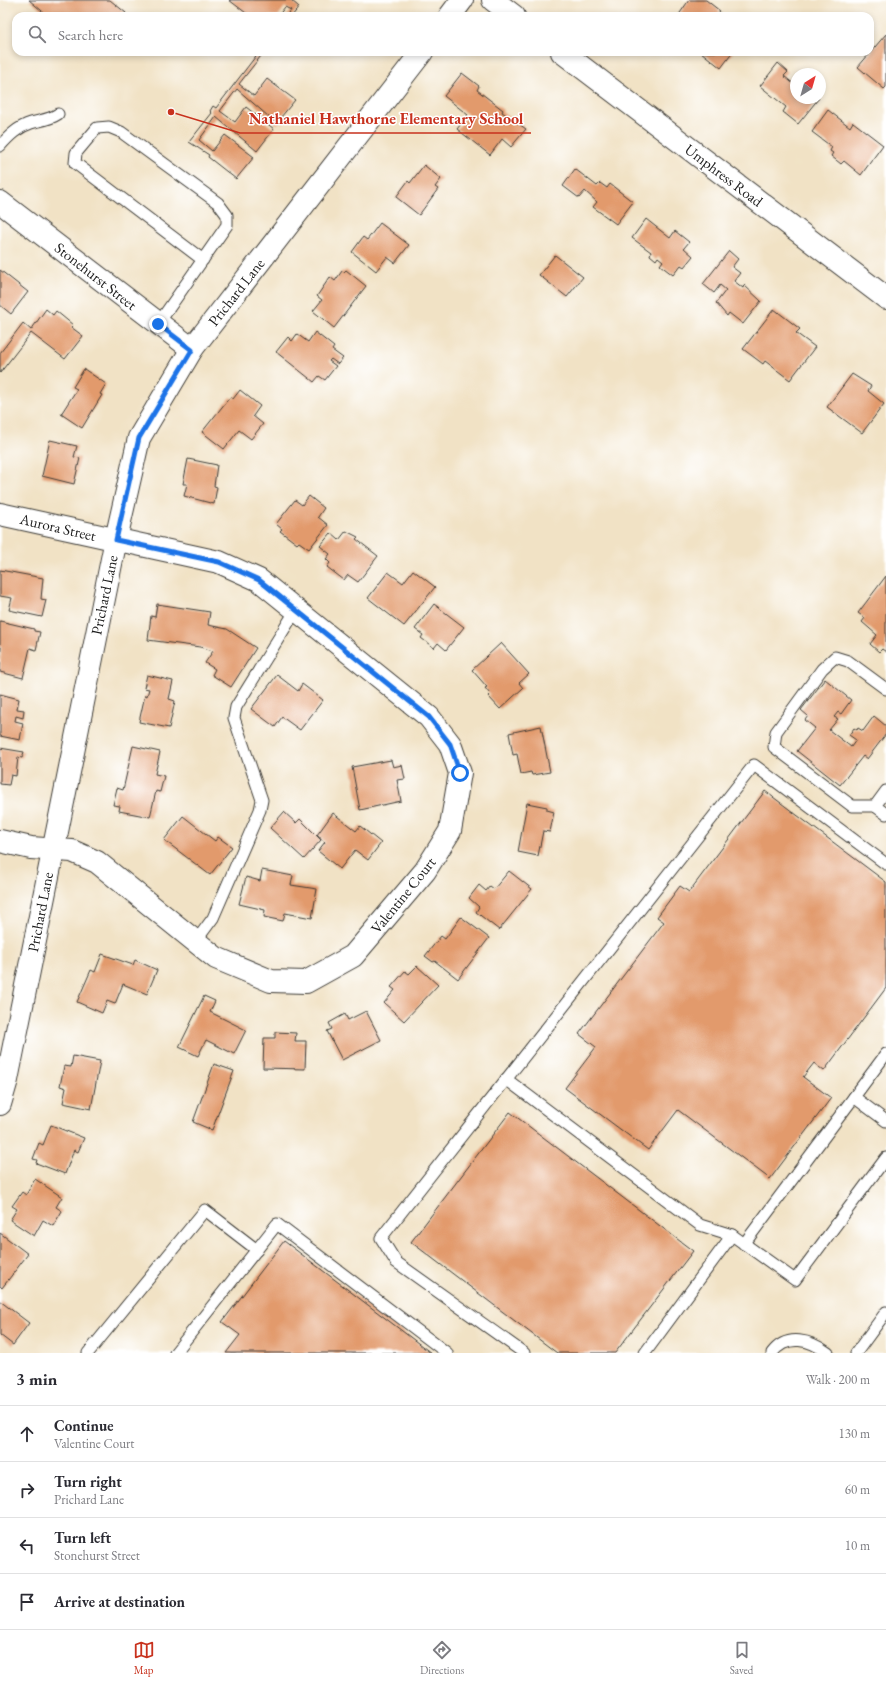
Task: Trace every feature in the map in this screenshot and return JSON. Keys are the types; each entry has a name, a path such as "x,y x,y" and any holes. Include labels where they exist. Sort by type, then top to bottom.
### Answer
{"street":[{"path":"453,12 462,0"},
{"path":"493,0 509,12"},
{"name":"Prichard Lane","path":"0,1104 7,1080 52,850 116,540 139,438 192,350 419,56"},
{"name":"Umphress Road","path":"567,56 886,298"},
{"name":"Stonehurst Street","path":"0,202 192,350"},
{"name":"Aurora Street","path":"0,514 116,540"},
{"name":"Valentine Court","path":"0,841 52,850 72,851 97,862 216,958 271,982 306,982 353,956 426,871 450,831 460,773 450,744 429,717 259,580 219,562 116,540"}],"lane":[{"path":"0,146 11,133 30,124 49,120 58,114"},
{"path":"158,324 203,260 227,225 227,215 218,203 121,132 109,127 97,128 76,153 75,163 203,260"},
{"path":"196,941 213,918 260,810 262,800 234,718 236,707 296,610"},
{"path":"886,689 848,661 835,658 822,669 776,732 774,747 852,806 875,806 886,814"},
{"path":"524,1353 396,1262 381,1238 754,764 886,864"},
{"path":"875,806 886,791"},
{"path":"744,1244 886,1054"},
{"path":"506,1079 700,1225 732,1235 795,1280 886,1158"},
{"path":"854,1097 886,1121"},
{"path":"88,1353 205,1210 257,1250"},
{"path":"175,1353 277,1224 447,1353"},
{"path":"645,1353 732,1235"},
{"path":"856,1353 886,1312"},
{"path":"772,1353 776,1347 802,1340 817,1344 828,1353"}],"building":[{"path":"29,0 110,0 125,12 43,12"},
{"path":"229,0 291,0 299,7 295,12 290,12 291,10 285,7 281,12 245,12"},
{"path":"689,0 706,0 720,11 719,12 681,12"},
{"path":"886,34 886,87 884,89 858,67 867,56 874,56 874,48"},
{"path":"256,56 261,56 239,84 254,96 267,79 295,100 281,117 285,120 282,123 280,121 277,124 237,89 220,111 235,122 246,107 274,129 257,151 216,117 199,140 212,151 225,135 254,157 236,179 208,157 209,155 189,142 212,113 210,111 213,106 216,108"},
{"path":"706,56 730,56 721,68"},
{"path":"778,63 788,72 784,76 790,81 790,104 814,104 798,124 783,112 786,107 760,86"},
{"path":"462,73 479,86 477,90 503,110 502,112 526,129 511,147 502,139 490,155 457,129 468,115 444,96"},
{"path":"828,110 850,127 853,122 883,145 861,175 844,161 841,164 831,156 833,153 830,151 832,147 812,132"},
{"path":"424,165 441,179 435,187 438,189 419,215 396,197 408,181 410,183"},
{"path":"575,169 597,186 600,183 607,188 610,184 633,202 616,224 593,207 597,202 585,191 579,198 563,186"},
{"path":"646,219 670,238 675,231 689,242 684,248 693,256 684,267 681,265 673,275 660,265 663,261 658,257 656,260 650,255 651,252 632,238"},
{"path":"380,223 409,245 395,263 387,257 376,271 352,252 363,237 367,240"},
{"path":"729,251 738,259 732,267 740,273 734,281 743,288 744,285 761,301 743,324 729,313 727,316 716,303 726,290 720,285 714,293 703,284"},
{"path":"555,255 583,277 567,297 539,275"},
{"path":"0,270 28,292 11,314 0,305"},
{"path":"346,270 366,286 334,328 313,311 322,300 317,296 330,277 335,281 342,271 344,272"},
{"path":"46,309 53,315 56,311 73,325 71,327 83,336 65,359 31,333 0,373 0,353 23,323 31,330"},
{"path":"774,309 800,329 796,333 815,347 790,380 765,361 763,364 743,349"},
{"path":"315,332 334,347 332,350 343,358 338,364 331,359 329,361 336,366 325,380 319,376 314,382 276,352 288,337 292,341 297,334 308,342"},
{"path":"84,369 106,384 100,394 102,395 82,428 61,414 77,389 73,387"},
{"path":"852,374 871,386 868,391 884,404 862,433 827,407"},
{"path":"240,390 260,406 253,416 263,424 251,439 239,430 224,449 202,432 230,397 233,399"},
{"path":"50,440 77,446 74,457 80,458 74,484 42,476"},
{"path":"188,459 217,465 214,486 217,487 214,504 184,496 187,484 183,484"},
{"path":"309,496 324,508 318,517 328,525 309,549 299,542 297,544 280,531 282,529 276,524 295,500 302,505"},
{"path":"346,531 358,537 356,539 378,556 358,582 348,575 344,580 327,567 330,563 326,559 330,554 320,546 331,533 339,540"},
{"path":"0,570 43,578 41,599 46,600 42,617 9,610 12,598 0,596"},
{"path":"413,570 435,587 404,626 368,598 388,572 403,583"},
{"path":"886,576 886,652 882,649 879,652 870,644 877,635 862,622 865,618 858,613"},
{"path":"157,604 210,612 208,625 227,629 256,648 231,687 212,675 215,669 205,663 213,651 200,647 148,640 151,616 155,617"},
{"path":"434,604 464,627 446,650 438,643 434,648 421,638 423,635 415,629"},
{"path":"0,621 34,629 34,631 40,632 36,650 30,648 23,678 0,672"},
{"path":"501,643 529,674 519,683 523,688 500,709 488,696 490,694 485,688 487,687 472,670"},
{"path":"147,675 173,681 169,699 175,701 169,728 139,722 145,695 147,696 149,689 144,688"},
{"path":"277,675 298,691 302,684 323,700 300,730 282,717 275,727 251,709"},
{"path":"825,679 851,700 841,714 838,712 834,717 838,719 829,730 851,747 856,740 849,735 854,728 857,730 858,728 863,731 874,716 886,726 886,734 867,759 863,756 840,785 797,751 815,728 805,720 808,716 801,710"},
{"path":"0,694 19,699 17,709 24,710 23,718 16,716 15,721 23,723 20,740 0,736"},
{"path":"541,726 550,772 532,775 531,772 521,774 517,754 513,755 509,733"},
{"path":"133,746 160,752 155,774 164,776 160,792 156,791 150,817 119,811 120,806 113,805 117,788 123,790"},
{"path":"0,748 24,752 22,758 18,757 16,776 11,775 9,785 0,784"},
{"path":"391,760 393,767 402,765 405,779 397,780 401,801 360,810 352,767"},
{"path":"765,791 886,882 886,988 824,1071 814,1063 803,1077 831,1098 770,1179 678,1110 648,1150 565,1088 596,1047 579,1034 664,922 657,917 680,886 689,892"},
{"path":"527,803 547,807 547,810 554,812 550,832 543,831 538,856 518,852"},
{"path":"284,812 296,823 300,819 321,840 304,859 270,828"},
{"path":"333,813 356,831 360,826 381,843 368,860 355,850 340,869 318,851 325,842 317,835"},
{"path":"183,816 215,841 218,837 232,847 210,875 164,840"},
{"path":"262,870 293,876 291,885 317,889 312,918 285,913 283,921 264,917 265,910 239,904 246,877 260,881"},
{"path":"509,871 532,889 499,930 476,912 479,907 469,898 479,885 486,891 490,886 494,889"},
{"path":"461,917 489,938 458,979 435,961 433,962 425,956 441,936 445,939"},
{"path":"102,954 133,965 135,960 157,970 147,994 123,984 115,1004 107,1001 102,1013 77,1002 91,970 95,972"},
{"path":"417,966 438,985 404,1021 384,1003 395,990 391,987 405,971 409,974"},
{"path":"204,996 215,1001 210,1012 246,1030 234,1054 206,1040 198,1056 179,1047"},
{"path":"366,1011 381,1040 342,1060 327,1031 332,1029 329,1023 345,1014 348,1020"},
{"path":"275,1032 296,1033 295,1041 306,1041 305,1069 263,1068 264,1038 275,1038"},
{"path":"73,1056 100,1061 91,1109 63,1103 66,1088 60,1086 64,1066 71,1067"},
{"path":"214,1064 234,1071 212,1130 193,1122"},
{"path":"510,1112 693,1251 615,1353 557,1353 411,1242"},
{"path":"51,1125 84,1138 78,1152 74,1150 65,1174 36,1163 37,1160 33,1159 39,1143 43,1145"},
{"path":"35,1179 62,1197 56,1207 62,1211 53,1226 43,1220 34,1236 10,1220 17,1209 12,1206 22,1192 26,1195"},
{"path":"0,1233 28,1254 2,1288 0,1286"},
{"path":"284,1241 431,1353 226,1353 240,1335 222,1322"},
{"path":"0,1301 29,1323 13,1345 0,1335"}],"place":[{"name":"Nathaniel Hawthorne Elementary School","path":"171,112"}],"route":[{"path":"158,324 192,350 139,438 134,453 116,540 219,562 259,580 429,717 450,744 460,773"}]}
